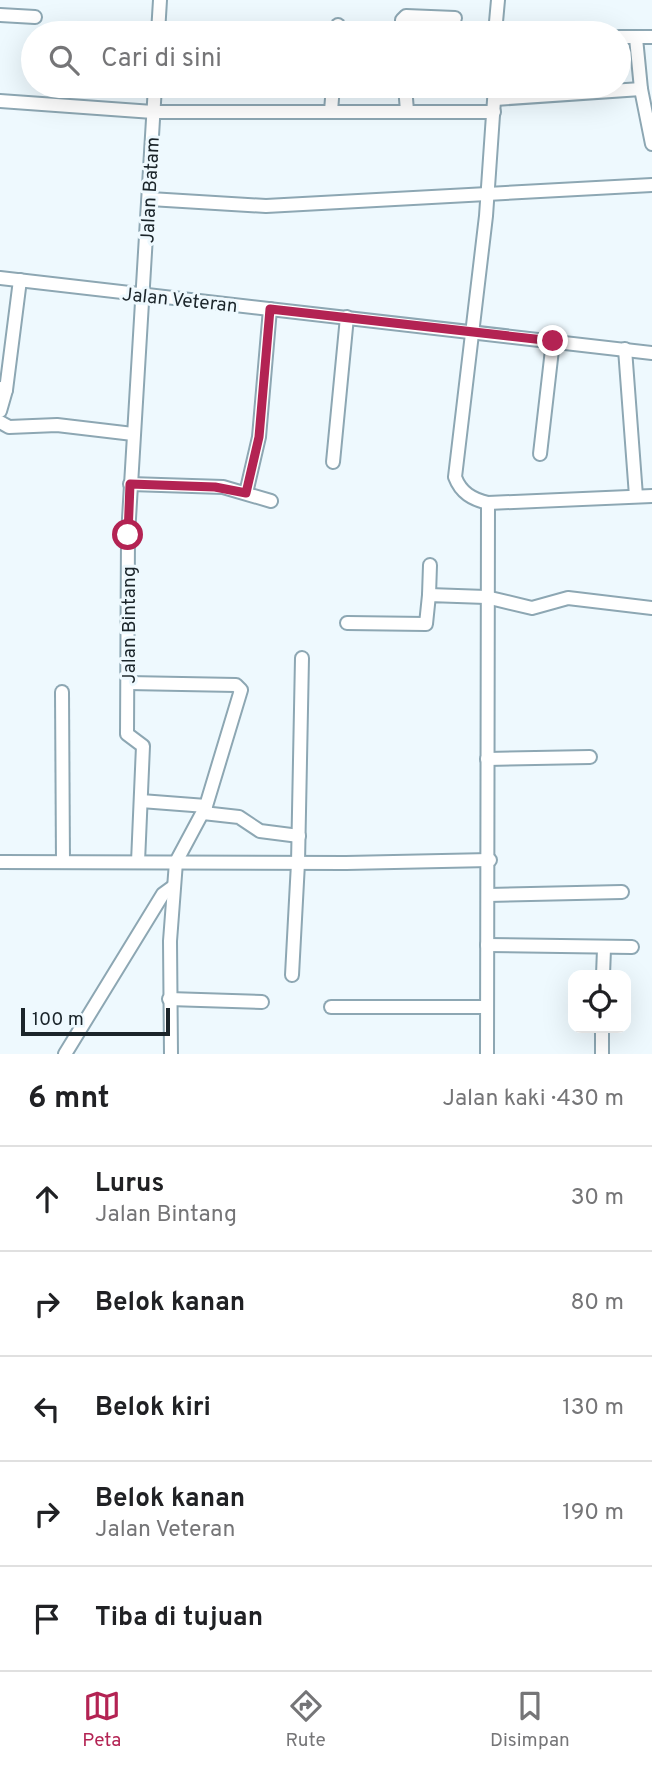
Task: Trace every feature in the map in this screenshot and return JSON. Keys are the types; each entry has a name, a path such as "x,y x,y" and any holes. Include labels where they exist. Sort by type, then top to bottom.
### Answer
{"street":[{"path":"159,21 160,0"},
{"path":"496,21 498,0"},
{"path":"0,15 34,17"},
{"path":"402,21 406,16 455,18"},
{"path":"631,38 652,37"},
{"path":"636,38 652,144"},
{"name":"Jalan Batam","path":"143,295 154,98"},
{"path":"331,111 332,98"},
{"path":"406,98 407,111"},
{"path":"0,101 153,112 407,111 495,99 545,98"},
{"path":"495,99 474,332 456,477 459,486 467,495 488,503 652,496"},
{"path":"149,199 266,206 652,185"},
{"name":"Jalan Veteran","path":"0,278 652,353"},
{"path":"0,411 20,280"},
{"name":"Jalan Bintang","path":"138,862 143,746 127,736 130,484 143,295"},
{"path":"246,493 259,437 270,309"},
{"path":"333,462 347,317"},
{"path":"540,454 553,341"},
{"path":"625,349 636,496"},
{"path":"0,422 9,427 57,425 133,434"},
{"path":"130,484 215,487 271,501"},
{"path":"487,1054 490,860 486,597 488,503"},
{"path":"347,623 426,624 429,619 430,565"},
{"path":"429,596 486,597 532,608 568,598 652,608"},
{"path":"292,975 299,836 303,658"},
{"path":"128,682 240,687 204,810 176,862 169,999 171,1054"},
{"path":"62,692 63,862"},
{"path":"487,760 590,757"},
{"path":"141,801 239,817 260,831 299,836"},
{"path":"0,862 298,863 490,860"},
{"path":"65,1054 163,894 174,886"},
{"path":"488,895 622,892"},
{"path":"487,945 604,949 632,947"},
{"path":"603,970 604,949"},
{"path":"169,999 262,1002"},
{"path":"331,1007 486,1007"},
{"path":"602,1033 602,1054"}],"route":[{"path":"128,535 130,484 215,487 246,493 259,437 258,415 270,309 553,341"}]}
